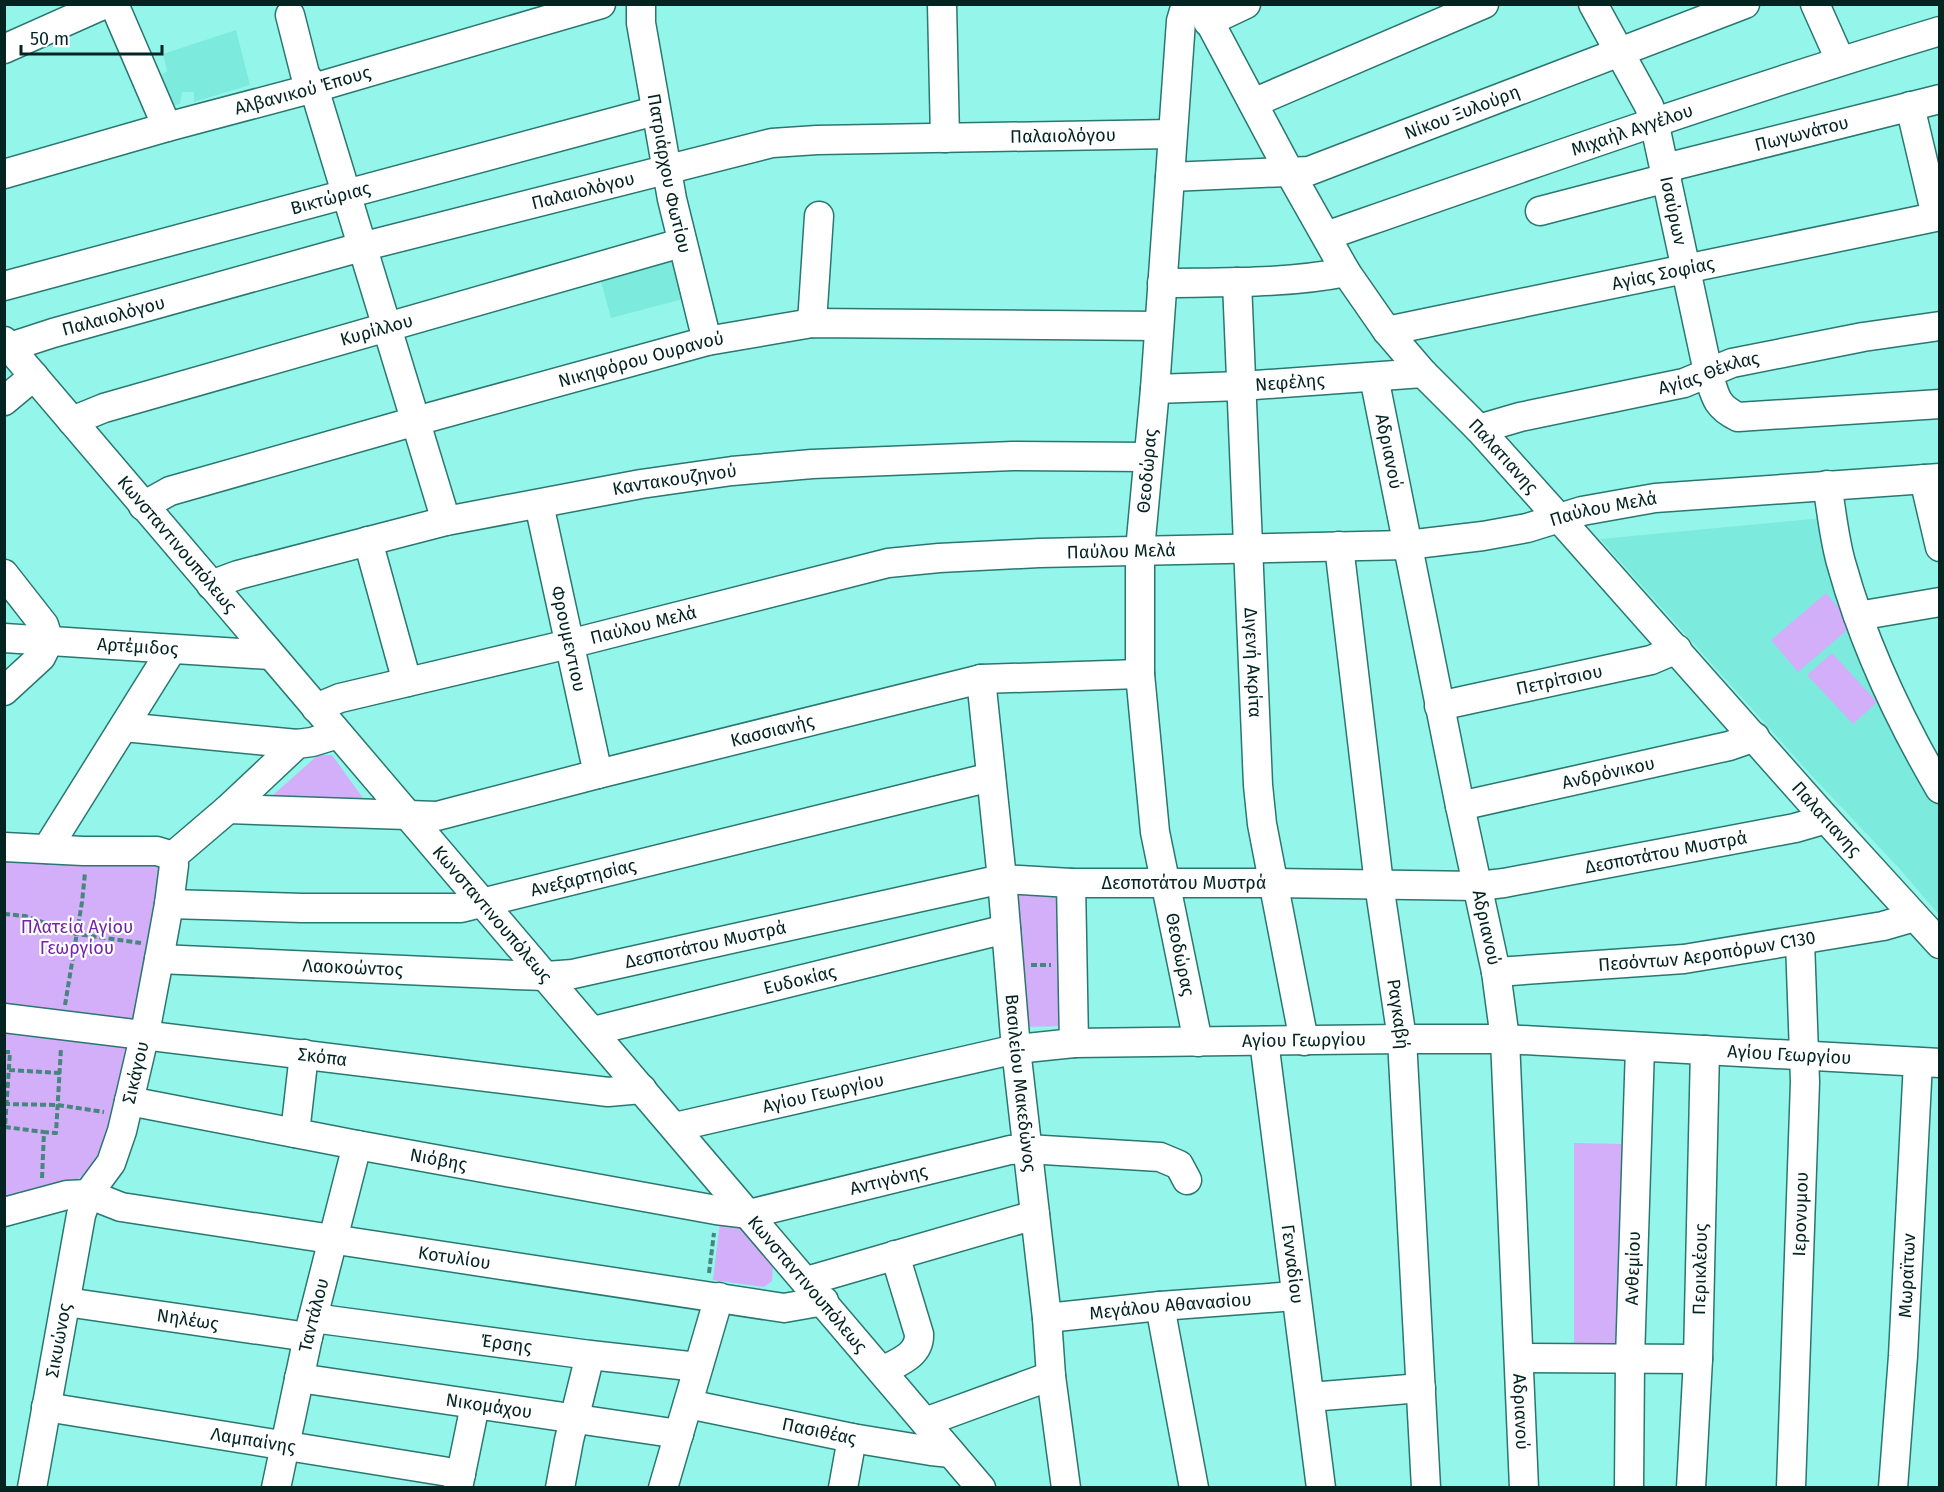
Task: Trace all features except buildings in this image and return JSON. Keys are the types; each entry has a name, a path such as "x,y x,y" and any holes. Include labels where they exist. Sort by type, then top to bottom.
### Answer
{"street":[{"path":"4,49 105,4"},
{"path":"114,4 167,127"},
{"name":"Αλβανικού Έπους","path":"4,174 314,88 601,4"},
{"name":"Πατριάρχου Φωτίου","path":"641,4 641,23 655,111 681,243 707,341"},
{"path":"942,4 945,138"},
{"name":"Θεοδώρας","path":"1186,4 1180,21 1155,389 1140,550 1140,674 1155,832 1198,1042"},
{"path":"1204,13 1246,4"},
{"path":"1253,103 1484,4"},
{"name":"Ισαύρων","path":"1593,4 1649,106 1654,121 1708,372 1717,402 1726,412 1738,417 1940,404"},
{"name":"Νίκου Ξυλούρη","path":"1170,177 1309,171 1745,4"},
{"path":"1815,4 1840,60"},
{"name":"Παλατιανης","path":"1204,13 1346,272 1387,331 1423,373 1479,429 1940,944"},
{"path":"290,15 305,74 314,88 446,521"},
{"name":"Μιχαήλ Αγγέλου","path":"1326,236 1654,121 1840,60 1940,31"},
{"name":"Πωγωνάτου","path":"1540,211 1666,173 1940,99"},
{"path":"1910,106 1938,216"},
{"name":"Βικτώριας","path":"4,286 655,111"},
{"name":"Παλαιολόγου","path":"7,344 361,247 772,142 1172,134"},
{"path":"812,323 819,216"},
{"name":"Αγίας Σοφίας","path":"1387,331 1938,216"},
{"name":"Κυρίλλου","path":"72,421 104,408 681,243"},
{"path":"1162,284 1237,282 1325,276 1346,272"},
{"name":"Διγενή Ακρίτα","path":"1237,282 1258,784 1262,824 1304,1041"},
{"name":"Νικηφόρου Ουρανού","path":"143,506 170,491 707,341 812,323 1159,326"},
{"name":"Αγίας Θέκλας","path":"1479,429 1520,417 1684,383 1732,363 1818,345 1940,326"},
{"name":"Κωνσταντινουπόλεως","path":"7,344 815,1291 925,1422 957,1469 981,1488"},
{"name":"Νεφέλης","path":"1155,389 1241,386 1423,373"},
{"path":"4,401 34,376"},
{"name":"Αδριανού","path":"1374,377 1439,706 1496,972 1505,1039 1524,1488"},
{"name":"Καντακουζηνού","path":"211,585 238,575 446,521 640,484 732,471 812,464 1013,456 1148,457"},
{"path":"1932,478 1940,547"},
{"name":"Παύλου Μελά","path":"316,708 340,698 569,644 888,563 984,555 1407,545 1527,528 1558,517 1655,498 1932,478"},
{"path":"1827,485 1841,565 1858,616 1896,710 1940,789"},
{"name":"Φρουμεντιου","path":"539,504 598,774"},
{"path":"368,541 407,682"},
{"name":"Ραγκαβή","path":"1339,546 1379,884 1402,1039 1426,1488"},
{"path":"4,574 44,625 49,641 40,657 4,691"},
{"path":"1858,616 1940,602"},
{"name":"Αρτέμιδος","path":"4,638 270,655"},
{"path":"47,849 172,649"},
{"name":"Πετρίτσιου","path":"1439,706 1651,660 1677,649"},
{"name":"Κασσιανής","path":"228,809 409,817 437,816 981,679 1140,674"},
{"name":"Βασιλείου Μακεδώνος","path":"981,679 1002,879 1016,1049 1047,1318 1051,1376 1066,1488"},
{"path":"124,727 297,744 338,734"},
{"name":"Ανδρόνικου","path":"1460,806 1730,746 1755,738"},
{"path":"4,847 87,851 157,851 173,856 228,809 297,744"},
{"name":"Ανεξαρτησίας","path":"169,904 302,908 461,908 991,777"},
{"name":"Δεσποτάτου Μυστρά","path":"546,976 573,974 1002,879 1071,883 1478,886 1516,881 1795,828 1826,819"},
{"name":"Σικάγου","path":"88,1194 111,1163 118,1146 145,1033 169,904 173,856"},
{"path":"1071,883 1074,1043"},
{"name":"Πεσόντων Αεροπόρων C130","path":"1496,972 1684,959 1883,926 1914,917"},
{"name":"Ευδοκίας","path":"593,1031 1006,929"},
{"name":"Ιερονυμου","path":"1791,1488 1805,1056 1800,941"},
{"name":"Λαοκοώντος","path":"160,953 546,976"},
{"name":"Σκόπα","path":"4,1018 145,1033 608,1092 642,1089"},
{"name":"Αγίου Γεωργίου","path":"675,1127 1016,1049 1074,1043 1505,1039 1929,1063"},
{"name":"Γενναδίου","path":"1264,1041 1321,1488"},
{"name":"Ανθεμίου","path":"1629,1488 1630,1359 1640,1047"},
{"name":"Περικλέους","path":"1691,1488 1698,1359 1705,1050"},
{"path":"295,1133 304,1054"},
{"name":"Μωραϊτων","path":"1893,1488 1929,1063"},
{"name":"Νιόβης","path":"127,1108 295,1133 716,1210 749,1214"},
{"name":"Ταντάλου","path":"276,1488 283,1445 357,1145"},
{"name":"Αντιγόνης","path":"749,1214 1010,1150 1160,1157 1179,1165 1187,1180"},
{"path":"4,1212 67,1195 88,1194"},
{"name":"Κοτυλίου","path":"88,1194 121,1207 784,1308 815,1291 895,1255 1035,1215"},
{"name":"Σικυώνος","path":"32,1488 81,1215 88,1194"},
{"path":"882,1371 915,1350 919,1343 919,1334 895,1255"},
{"path":"663,1488 698,1367 712,1296"},
{"name":"Μεγάλου Αθανασίου","path":"1047,1318 1160,1306 1295,1296"},
{"name":"Νηλέως","path":"66,1302 311,1327"},
{"path":"1160,1306 1194,1488"},
{"name":"Έρσης","path":"311,1327 698,1367"},
{"path":"560,1488 590,1355"},
{"path":"1519,1358 1698,1359"},
{"path":"925,1422 1051,1376"},
{"name":"Νικομάχου","path":"299,1378 679,1434"},
{"path":"1310,1397 1421,1388"},
{"name":"Πασιθέας","path":"688,1404 852,1438 931,1451 957,1469"},
{"path":"459,1481 475,1405"},
{"name":"Λαμπαίνης","path":"46,1407 283,1445 459,1481"},
{"path":"843,1488 852,1438"}],"path":[{"path":"4,1052 10,1052 5,1127 56,1133 63,1025 82,902 87,851"},
{"path":"4,915 25,916 76,934 160,953"},
{"path":"1009,957 1022,964 1030,965 1073,965"},
{"path":"9,1070 60,1073"},
{"path":"6,1104 127,1108"},
{"path":"41,1202 44,1132"},
{"path":"712,1296 716,1210"}],"shaded area":[{"path":"236,30 250,85 194,102 194,92 182,92 180,104 172,106 156,79 167,71 163,54"},
{"path":"672,259 683,299 611,318 600,278"},
{"path":"1822,518 1939,798 1939,915 1600,539"}],"green space":[{"path":"1826,593 1853,625 1798,672 1771,640"},
{"path":"1832,653 1877,702 1853,724 1807,675"},
{"path":"318,755 332,755 365,801 273,795"},
{"name":"Πλατεία Αγίου Γεωργίου","path":"5,856 160,863 139,1024 109,1149 92,1170 77,1179 5,1201"},
{"path":"1014,895 1060,895 1063,1026 1025,1027"},
{"path":"1574,1143 1626,1144 1622,1354 1574,1352"},
{"path":"720,1222 739,1224 773,1267 772,1281 764,1287 713,1280"}]}
